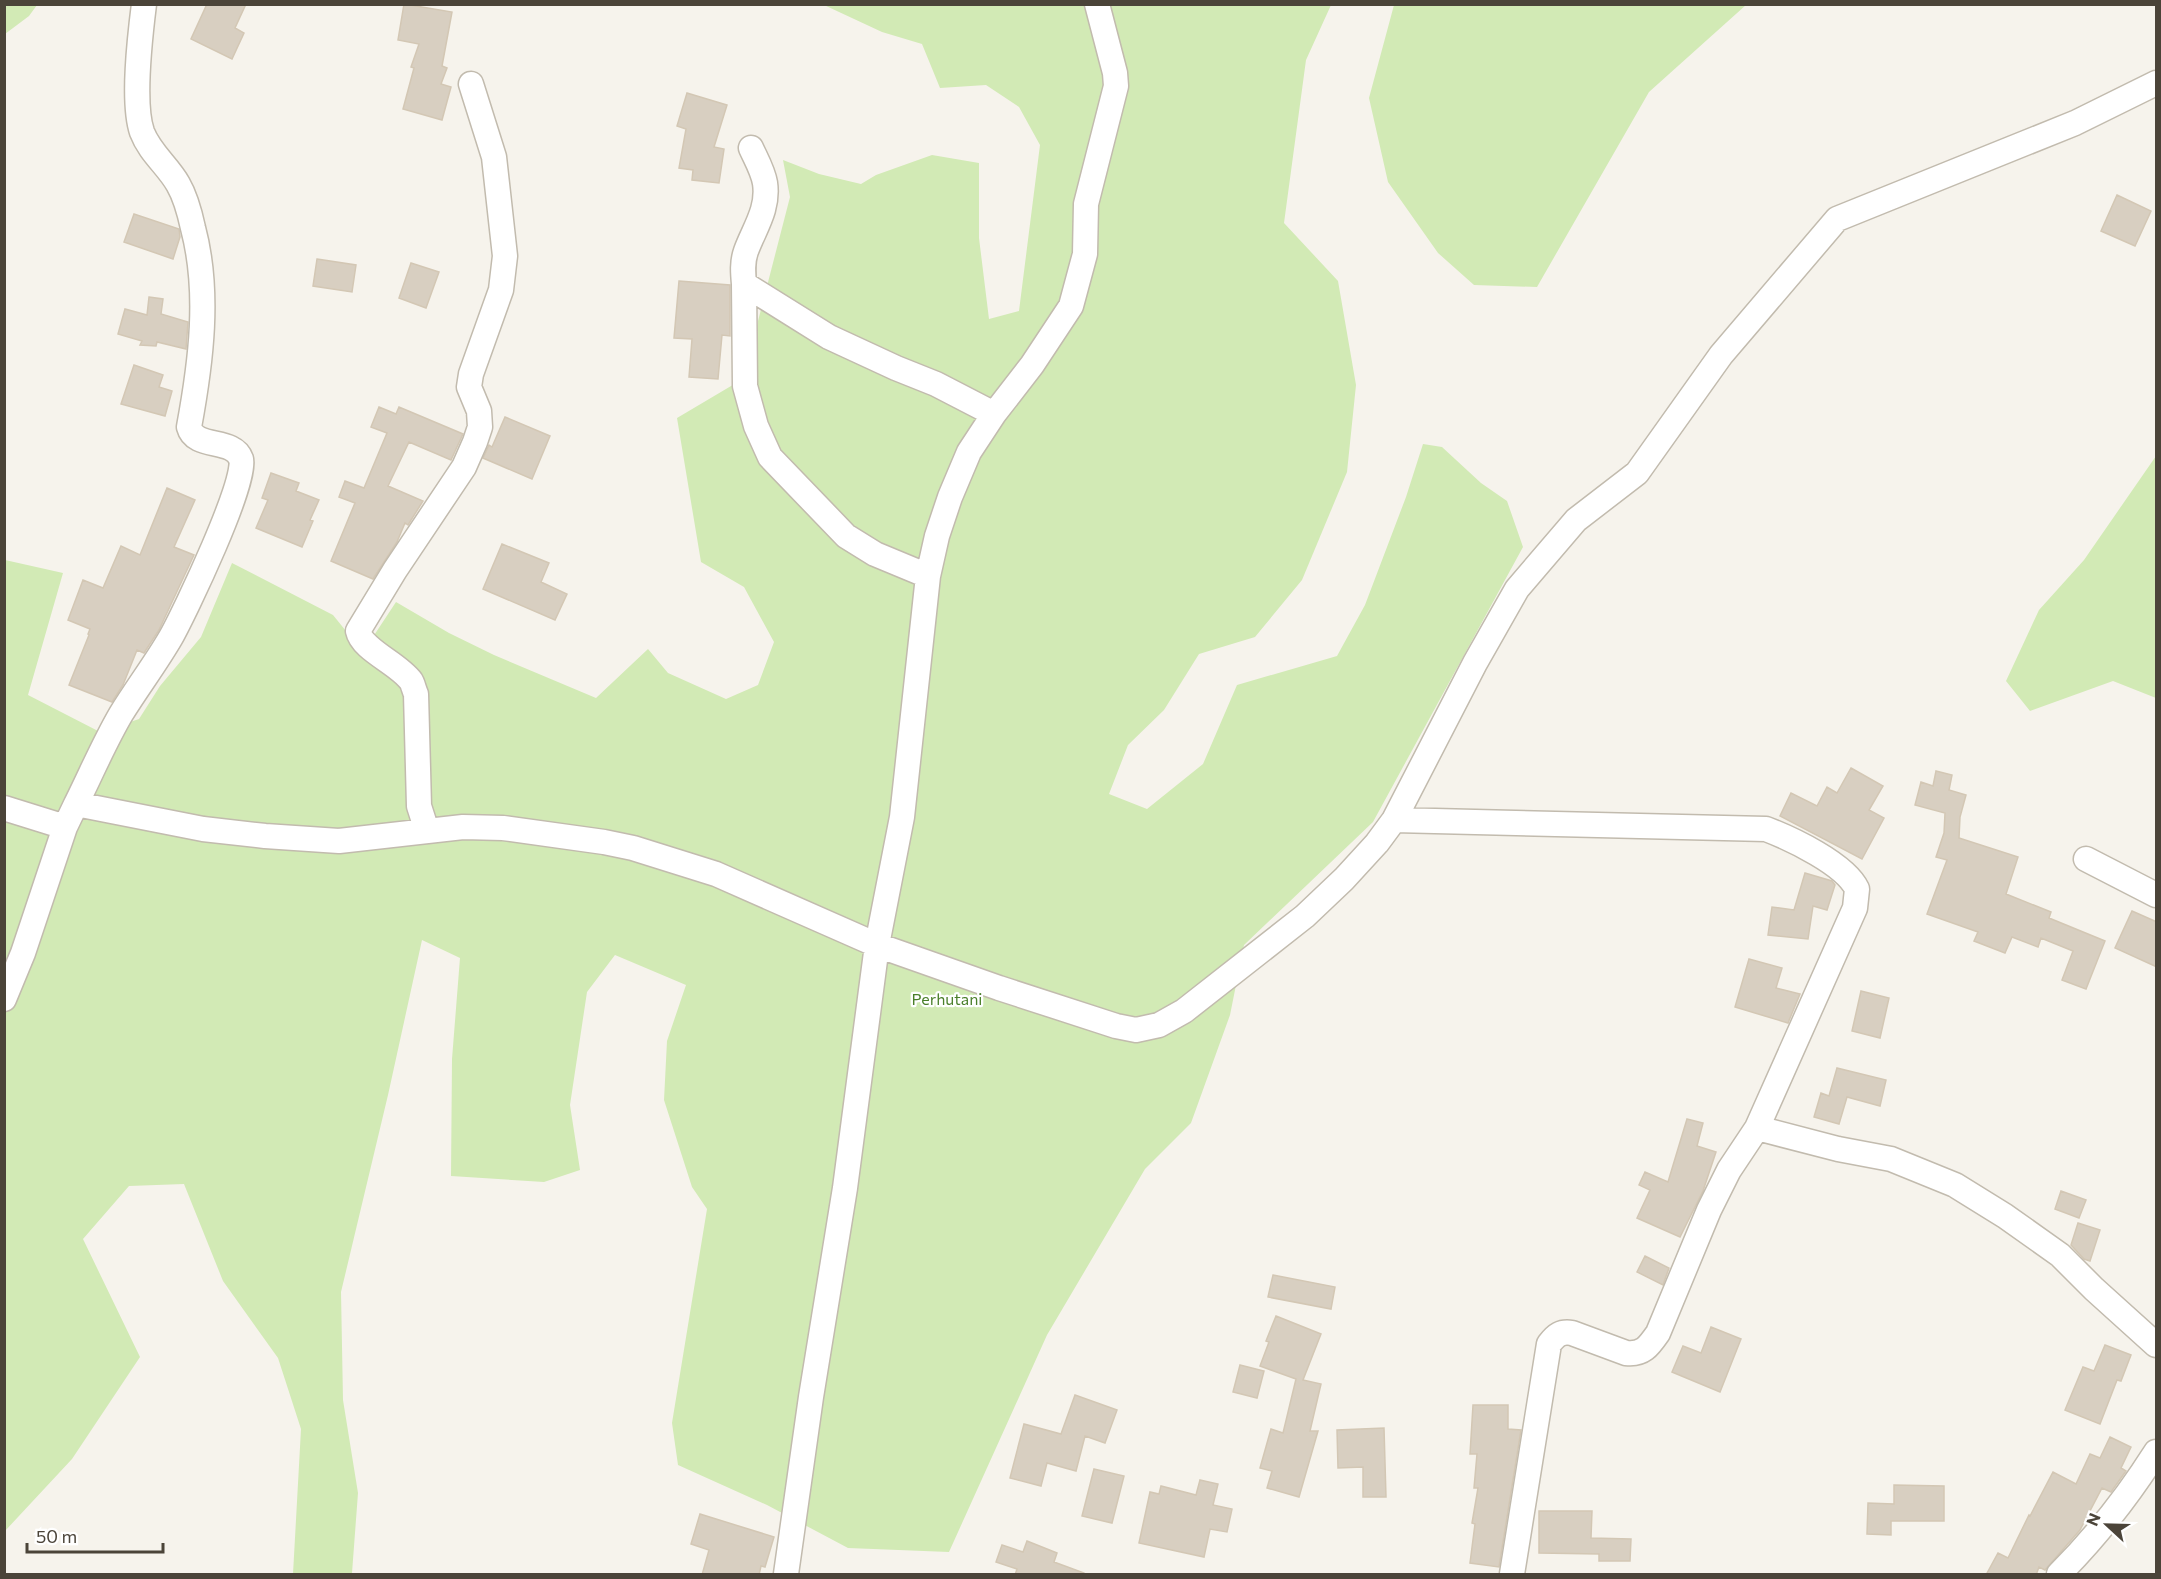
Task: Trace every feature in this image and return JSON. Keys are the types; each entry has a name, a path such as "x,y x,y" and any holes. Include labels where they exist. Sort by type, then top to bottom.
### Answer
{"street":[{"path":"4,999 23,952 64,827 120,715 171,637 195,588 237,487 242,468 241,458 237,453 226,447 197,439 190,432 203,319 200,268 194,228 179,185 152,152 142,132 138,111 140,38 144,4"},
{"path":"786,1575 811,1397 845,1188 877,945 902,817 928,576 950,497 969,452 994,414 1032,365 1071,306 1085,254 1086,204 1116,86 1115,73 1097,4"},
{"path":"76,804 203,829 265,836 339,841 463,827 503,828 633,848 716,874 877,945 999,988 1116,1026 1136,1030 1159,1025 1184,1011 1305,916 1377,843 1394,820 1475,663 1517,589 1576,520 1637,473 1721,355 1837,219 2075,123 2157,83"},
{"path":"426,831 419,806 416,694 411,681 390,661 365,644 358,631 395,570 464,467 480,427 479,411 469,387 471,374 501,290 505,256 494,157 471,84"},
{"path":"751,148 763,174 765,196 758,226 745,252 743,265 745,386 756,426 770,457 846,536 875,554 928,576"},
{"path":"744,284 829,337 936,384 994,414"},
{"path":"4,808 64,827"},
{"path":"1394,820 1767,829 1792,838 1847,875 1857,889 1855,908 1757,1128 1729,1170 1709,1210 1658,1333 1648,1347 1634,1354 1572,1333 1563,1332 1555,1336 1549,1344 1512,1575"},
{"path":"2086,859 2157,896"},
{"path":"1757,1128 1838,1149 1891,1159 1955,1185 2005,1216 2060,1255 2157,1345"},
{"path":"2059,1575 2129,1493 2157,1452"}],"green space":[{"path":"5,4 37,5 29,16 5,34"},
{"path":"1394,4 1746,5 1649,92 1537,287 1474,285 1438,253 1388,182 1369,98"},
{"name":"Perhutani","path":"824,5 1331,5 1306,60 1284,223 1338,281 1356,385 1347,472 1302,580 1255,637 1199,654 1164,710 1128,745 1109,794 1147,809 1203,764 1237,685 1337,656 1365,605 1406,497 1423,444 1442,447 1481,483 1507,501 1523,547 1373,822 1244,945 1230,1015 1191,1123 1145,1169 1047,1335 949,1552 848,1548 767,1505 678,1465 672,1423 707,1209 692,1187 664,1100 667,1041 686,985 615,955 587,992 570,1105 580,1170 544,1182 451,1176 452,1059 460,958 422,940 341,1292 343,1400 358,1493 352,1573 293,1574 301,1429 278,1358 223,1281 184,1184 129,1186 83,1239 140,1357 72,1459 5,1531 5,560 63,573 28,695 100,732 139,719 160,686 201,637 232,563 333,615 363,652 396,602 449,633 494,655 596,698 648,649 668,673 726,699 758,685 774,642 744,587 701,562 677,418 753,373 758,321 790,197 783,160 819,174 861,184 876,175 932,155 979,163 979,238 989,319 1019,311 1040,145 1019,107 986,85 940,88 922,44 882,32"},
{"path":"2156,456 2156,698 2113,681 2030,711 2006,681 2039,610 2084,560"}],"building":[{"path":"207,4 246,4 235,28 244,33 232,59 191,39"},
{"path":"404,4 452,12 442,66 447,68 441,84 451,87 442,120 403,109 414,68 411,67 419,44 398,40"},
{"path":"687,93 727,105 714,147 724,149 719,183 692,180 693,170 679,168 686,129 677,126"},
{"path":"2117,195 2151,211 2135,246 2101,231"},
{"path":"134,214 179,229 180,237 173,259 124,242"},
{"path":"317,259 356,265 352,292 313,286"},
{"path":"411,263 439,272 426,308 399,298"},
{"path":"679,281 730,285 730,336 722,335 718,379 689,377 692,339 674,338"},
{"path":"149,297 163,299 161,314 188,322 186,349 157,342 156,346 140,345 142,341 118,334 125,309 147,315"},
{"path":"134,365 163,375 159,387 172,391 165,416 121,404"},
{"path":"379,407 396,414 399,407 463,434 451,460 409,442 388,486 423,501 408,525 405,523 397,542 373,579 331,561 355,503 339,497 345,481 364,488 387,433 371,427"},
{"path":"505,417 550,436 532,479 483,458 489,445 492,447"},
{"path":"271,473 299,483 296,491 319,500 302,547 256,528 268,500 262,498"},
{"path":"167,488 195,500 174,547 194,555 159,630 144,653 137,650 123,685 112,702 69,685 90,629 68,620 83,580 103,588 121,546 140,555"},
{"path":"502,544 549,563 541,582 567,594 555,620 483,589"},
{"path":"1851,768 1883,786 1869,810 1884,818 1862,859 1780,816 1791,793 1817,806 1827,787 1837,793"},
{"path":"1936,771 1952,775 1949,790 1966,795 1960,817 1959,838 2018,857 2006,894 2051,912 2049,918 2105,941 2086,989 2062,980 2073,951 2041,938 2038,947 2012,937 2005,953 1974,941 1978,932 1927,914 1947,860 1936,857 1944,833 1945,813 1915,805 1921,782 1933,786"},
{"path":"1805,873 1832,881 1835,885 1827,910 1813,906 1808,939 1768,935 1772,907 1794,910"},
{"path":"2132,911 2157,922 2157,967 2115,948"},
{"path":"1749,959 1782,968 1776,988 1800,994 1788,1023 1735,1007"},
{"path":"1861,991 1889,998 1880,1038 1852,1031"},
{"path":"1837,1068 1886,1080 1880,1106 1847,1097 1839,1124 1814,1117 1821,1093 1829,1096"},
{"path":"1687,1119 1703,1123 1697,1146 1716,1152 1703,1191 1680,1237 1637,1218 1650,1190 1639,1185 1645,1172 1668,1182"},
{"path":"2061,1191 2086,1200 2079,1218 2055,1209"},
{"path":"2078,1223 2100,1230 2090,1261 2084,1259 2071,1245"},
{"path":"1645,1256 1669,1268 1663,1285 1637,1272"},
{"path":"1273,1275 1335,1287 1331,1309 1268,1297"},
{"path":"1276,1316 1321,1334 1303,1380 1321,1384 1310,1431 1318,1431 1299,1497 1267,1488 1272,1471 1260,1468 1271,1429 1283,1433 1296,1379 1260,1366 1269,1342 1266,1341"},
{"path":"1711,1327 1741,1339 1720,1392 1672,1372 1683,1346 1701,1353"},
{"path":"2105,1345 2131,1355 2121,1381 2117,1380 2100,1424 2065,1410 2083,1367 2094,1371"},
{"path":"1240,1365 1264,1371 1257,1398 1233,1392"},
{"path":"1075,1395 1117,1410 1105,1443 1085,1436 1076,1471 1047,1463 1041,1486 1010,1478 1024,1424 1061,1434"},
{"path":"1473,1405 1508,1405 1508,1429 1521,1430 1499,1567 1470,1563 1475,1524 1472,1523 1478,1488 1474,1488 1477,1454 1470,1454"},
{"path":"1384,1428 1386,1497 1363,1497 1363,1467 1338,1468 1337,1430"},
{"path":"2110,1437 2131,1447 2121,1468 2126,1471 2111,1492 2102,1488 2080,1530 2045,1570 2039,1567 2036,1575 1986,1575 1998,1553 2008,1558 2053,1472 2076,1484 2090,1454 2100,1458"},
{"path":"1094,1469 1124,1476 1112,1523 1082,1516"},
{"path":"1200,1480 1218,1484 1213,1505 1232,1509 1227,1532 1210,1529 1204,1557 1139,1543 1150,1492 1159,1494 1161,1486 1196,1495"},
{"path":"1894,1485 1944,1486 1944,1521 1891,1521 1891,1535 1867,1534 1868,1503 1894,1504"},
{"path":"1539,1511 1592,1511 1591,1538 1631,1539 1630,1561 1599,1561 1599,1554 1539,1553"},
{"path":"700,1514 774,1537 765,1567 761,1566 759,1575 702,1575 709,1550 691,1544"},
{"path":"1027,1541 1057,1553 1054,1562 1084,1573 1084,1575 1015,1575 1017,1569 996,1562 1002,1545 1023,1552"}]}
